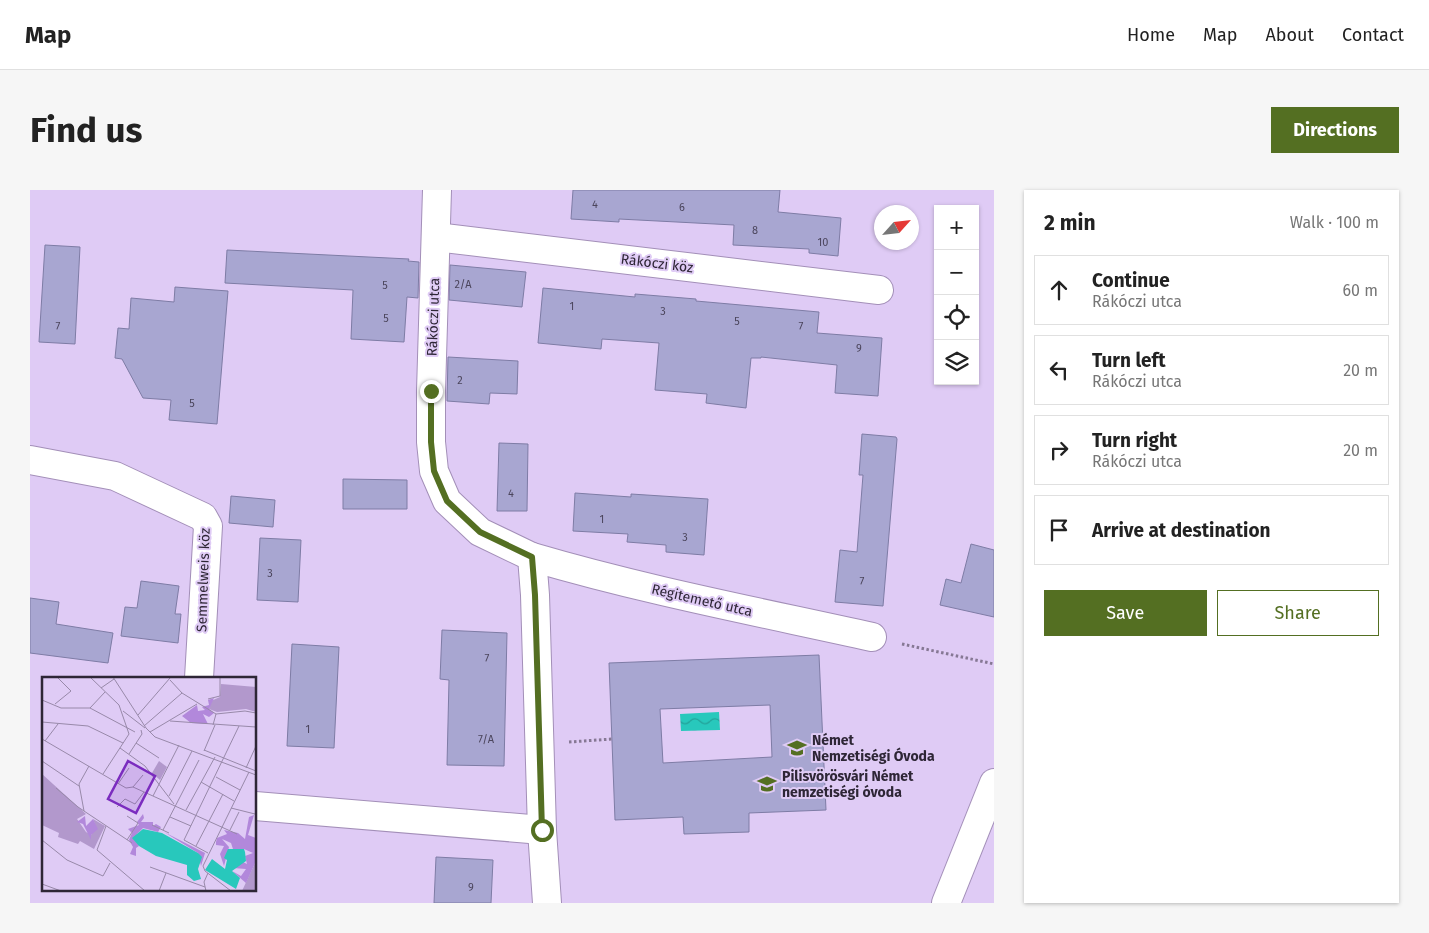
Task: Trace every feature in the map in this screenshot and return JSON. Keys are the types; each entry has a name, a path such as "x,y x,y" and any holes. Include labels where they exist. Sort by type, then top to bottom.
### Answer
{"street":[{"name":"Rákóczi utca","path":"437,190 431,391 431,442 434,471 447,501 480,532 532,557"},
{"name":"Rákóczi köz","path":"436,237 879,290"},
{"name":"Semmelweis köz","path":"30,460 115,476 203,517 208,526 199,677"},
{"name":"Régitemető utca","path":"532,557 584,573 872,637"},
{"path":"532,557 535,595 542,830 547,903"},
{"path":"946,903 994,783"},
{"path":"256,806 542,830"}],"path":[{"path":"872,637 994,664"},
{"path":"566,743 612,739"}],"water":[{"path":"719,712 720,730 681,731 680,714"}],"building":[{"path":"573,190 780,190 778,212 841,218 838,256 809,253 809,249 733,245 734,225 619,219 619,222 571,219"},
{"path":"45,245 80,247 75,344 39,342"},
{"path":"227,250 409,259 408,261 419,262 418,298 407,297 404,342 351,339 353,290 225,283"},
{"path":"450,265 526,272 522,307 449,300"},
{"path":"175,287 228,291 217,424 169,420 171,400 143,398 122,359 115,358 118,328 129,329 131,298 174,302"},
{"path":"543,288 635,297 635,294 696,299 696,301 819,312 817,333 882,338 878,396 835,393 837,365 761,357 751,358 746,408 706,403 707,394 655,390 659,343 602,339 601,349 538,343"},
{"path":"448,357 518,361 517,394 490,393 489,404 447,401"},
{"path":"862,434 896,437 897,439 883,606 835,602 840,550 857,552 863,475 859,475"},
{"path":"499,443 528,444 527,511 497,511"},
{"path":"343,479 407,480 407,509 343,509"},
{"path":"575,493 631,497 631,494 708,499 704,555 666,552 666,545 627,542 628,534 573,531"},
{"path":"231,496 275,500 273,527 229,523"},
{"path":"260,538 301,540 298,602 257,600"},
{"path":"971,544 994,550 994,617 940,605 946,579 961,583"},
{"path":"141,581 179,586 175,614 181,614 178,643 121,636 125,607 137,608"},
{"path":"30,598 59,602 56,624 113,633 108,663 30,653"},
{"path":"442,630 507,633 504,766 447,765 449,680 440,679"},
{"path":"292,644 339,647 334,748 287,746"},
{"name":"Német Nemzetiségi Óvoda","path":"819,655 826,810 749,813 749,832 684,834 683,817 615,820 609,663","holes":["770,705 772,757 663,763 660,709"]},
{"path":"436,857 493,860 491,903 434,903"}],"place":[{"name":"Német Nemzetiségi Óvoda","path":"797,748"},
{"name":"Pilisvörösvári Német nemzetiségi óvoda","path":"767,784"}],"route":[{"path":"431,391 431,442 434,471 447,501 480,532 532,557 535,595 542,830"}]}
